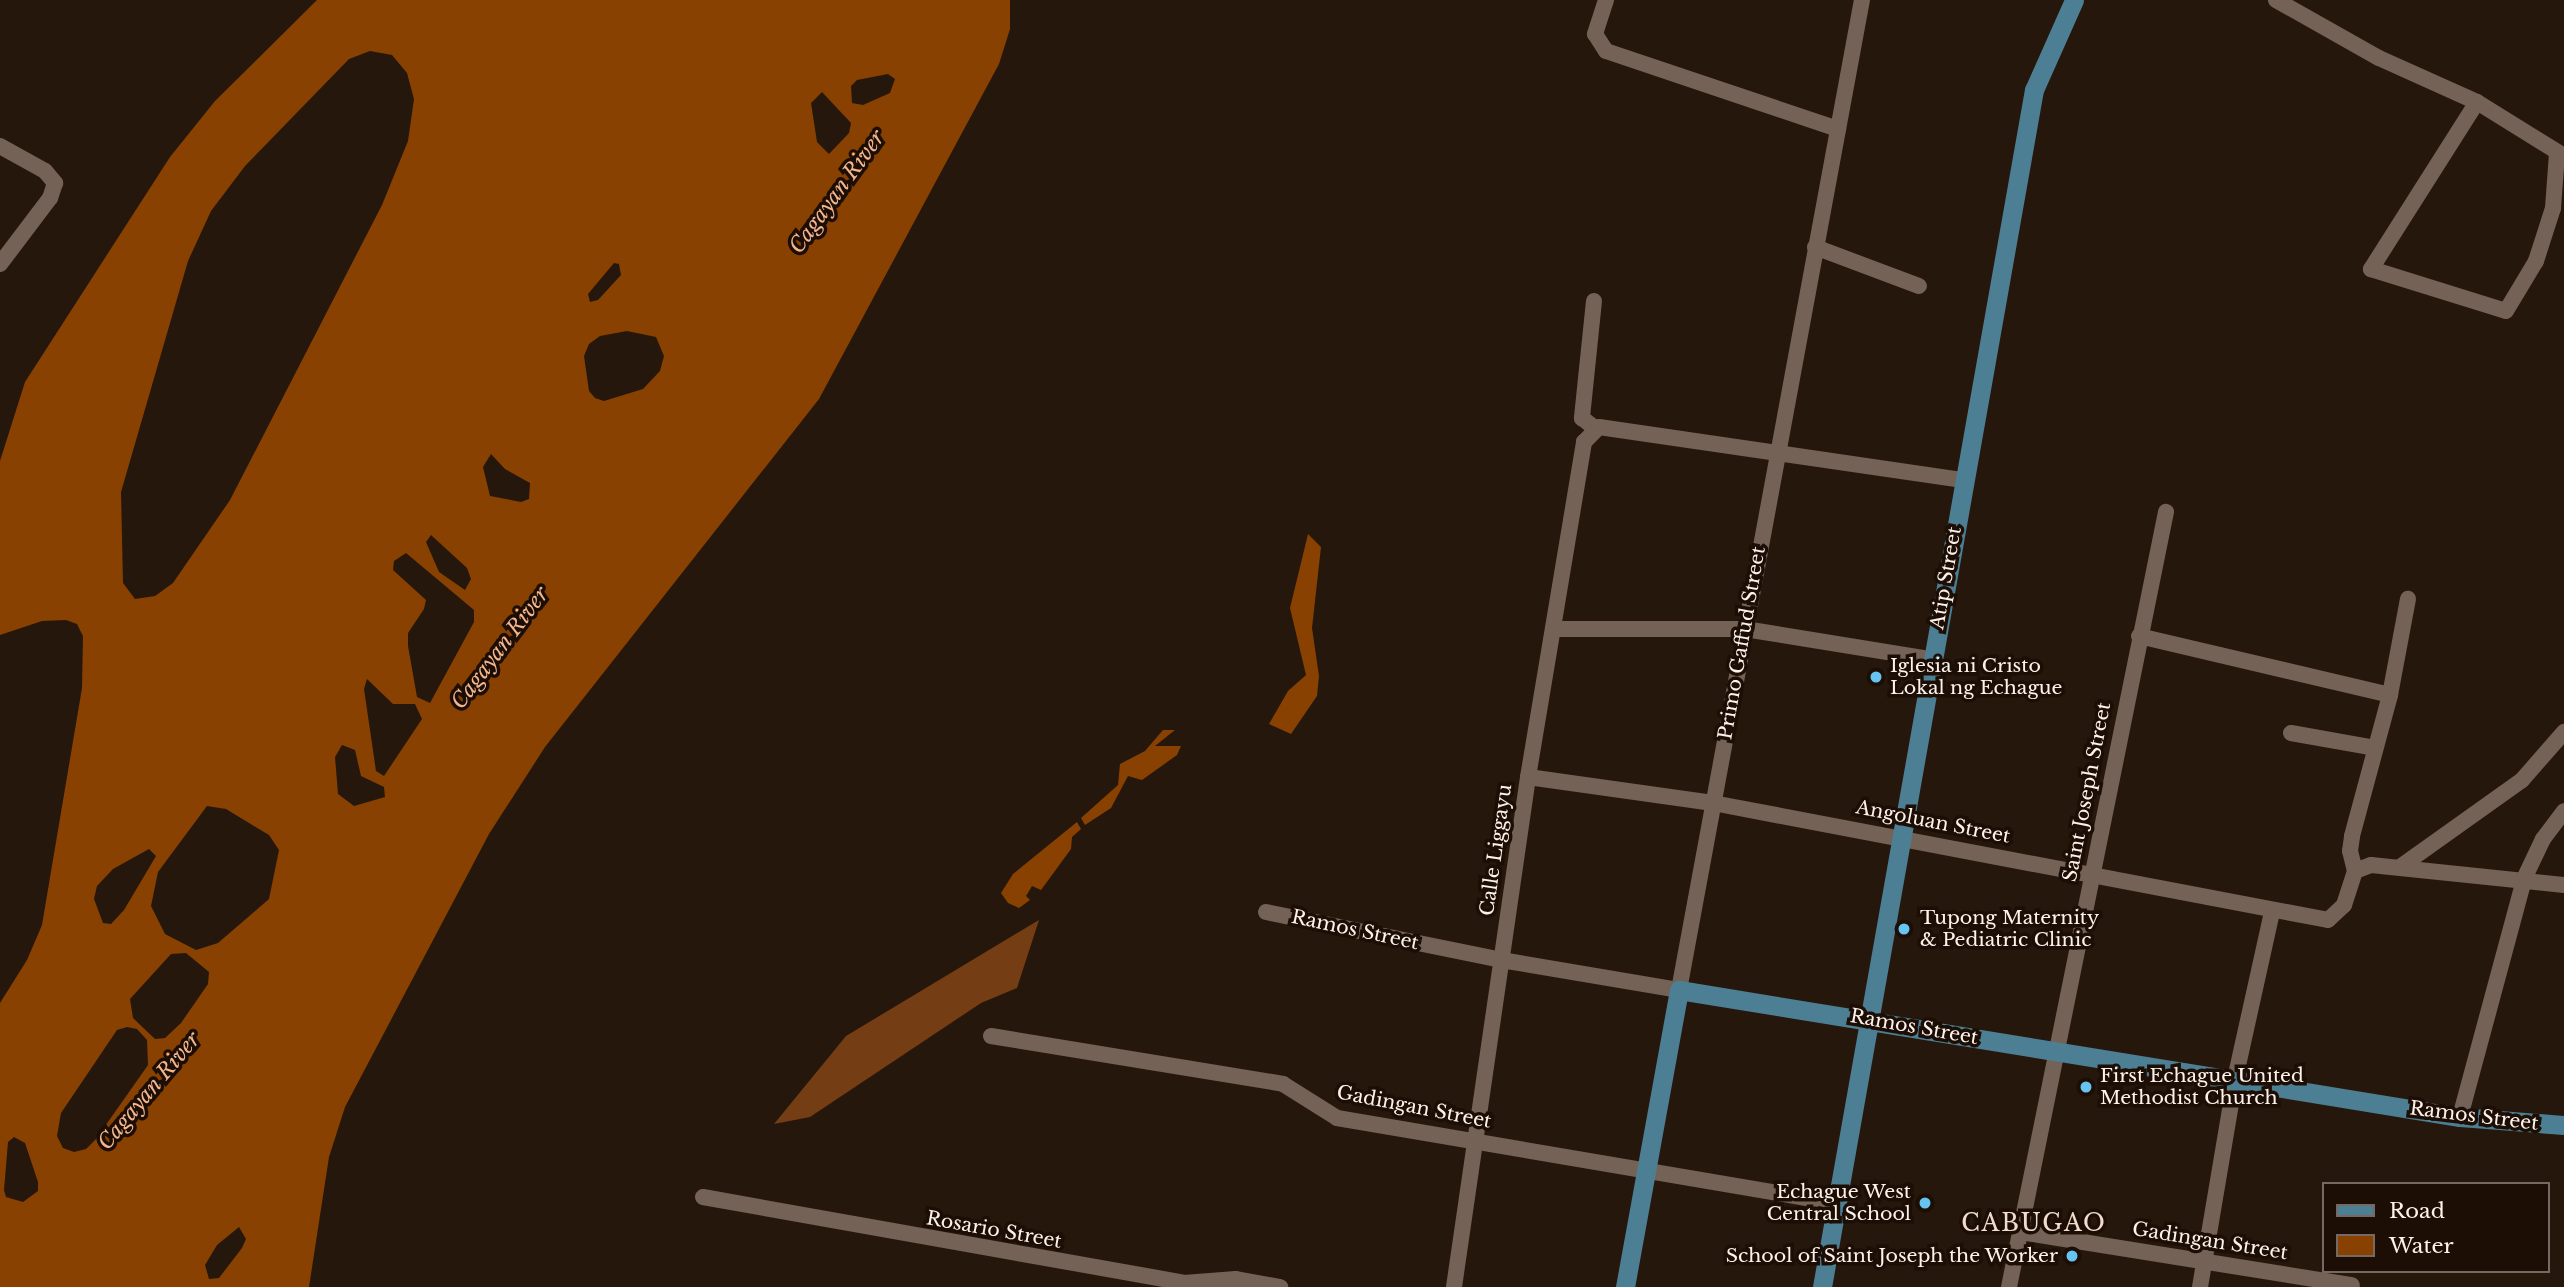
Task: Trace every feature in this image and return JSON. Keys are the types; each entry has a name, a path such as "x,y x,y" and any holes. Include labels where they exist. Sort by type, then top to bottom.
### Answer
{"main road":[{"name":"Atip Street","path":"1822,1287 1931,659 2034,90 2074,0"},
{"name":"Ramos Street","path":"1679,990 1869,1018 2056,1052 2235,1079 2460,1118 2564,1125"},
{"name":"Primo Gaffud Street","path":"1625,1287 1644,1169 1679,990"}],"street":[{"path":"1606,0 1595,34 1606,51 1838,130"},
{"name":"Primo Gaffud Street","path":"1679,990 1775,455 1862,0"},
{"path":"2276,0 2379,58 2477,102 2560,154 2553,208 2536,261 2507,311 2371,269 2477,102"},
{"path":"0,146 45,171 55,183 50,198 0,264"},
{"path":"1815,247 1919,286"},
{"path":"1594,301 1582,418 1597,428 1963,480"},
{"name":"Calle Liggayu","path":"1454,1287 1528,777 1584,442 1597,428"},
{"name":"Saint Joseph Street","path":"2009,1287 2165,512"},
{"path":"2408,599 2390,695 2352,836 2350,858 2355,871 2371,865 2564,885"},
{"path":"1553,629 1745,629 1931,659"},
{"path":"2139,636 2390,695"},
{"path":"2400,867 2522,780 2564,732"},
{"path":"2291,733 2375,748"},
{"name":"Angoluan Street","path":"1528,777 1713,803 2092,873 2272,912 2328,920 2344,905 2355,871"},
{"path":"2460,1118 2524,879 2564,811"},
{"name":"Ramos Street","path":"1266,912 1501,960 1679,990"},
{"path":"2200,1287 2235,1079 2272,912"},
{"name":"Gadingan Street","path":"991,1036 1283,1084 1337,1118 1836,1203"},
{"name":"Rosario Street","path":"703,1197 1184,1283 1236,1279 1280,1287"},
{"name":"Gadingan Street","path":"2020,1232 2352,1285"}],"shaded area":[{"path":"1039,920 1017,988 981,1003 810,1117 774,1124 846,1036"}],"water":[{"name":"Cagayan River","path":"317,0 1010,0 1010,29 999,64 819,399 545,747 489,834 345,1107 329,1157 309,1287 0,1287 0,1003 27,960 42,925 82,688 83,636 77,624 66,620 42,621 0,635 0,461 25,382 170,157 215,101","holes":["370,51 392,55 407,73 414,99 408,141 382,205 230,500 173,583 155,596 135,599 123,583 121,492 188,261 211,211 245,166 349,59","888,74 895,79 890,93 863,105 852,103 851,86 857,80","822,92 851,123 849,133 829,154 817,142 811,103","614,263 619,264 621,275 598,300 590,302 588,294","627,331 656,337 664,356 660,371 643,389 604,401 595,398 589,391 584,356 589,344 600,336","491,454 505,469 530,483 529,499 521,502 490,496 483,467","431,535 467,568 471,579 465,590 439,572 426,542","406,553 474,610 474,622 430,703 417,697 408,646 408,633 424,609 426,600 393,570 394,561","367,679 393,704 415,704 422,719 384,776 376,771 364,689","342,745 355,750 361,776 384,787 385,797 354,806 338,794 335,757","207,806 226,809 269,835 279,850 269,899 218,943 196,950 165,934 151,906 158,872","149,849 156,856 124,910 111,924 103,923 94,899 97,886 113,869","186,953 209,972 208,984 181,1023 165,1038 155,1039 133,1018 130,999 171,954","127,1027 137,1029 147,1040 148,1065 96,1139 86,1149 74,1152 63,1148 57,1136 61,1113 117,1030","14,1137 25,1143 38,1182 38,1191 23,1202 6,1197 4,1190 8,1142","239,1227 246,1239 242,1248 219,1278 209,1279 205,1265 217,1245"]},
{"path":"1308,534 1321,547 1312,628 1319,676 1317,696 1291,734 1269,724 1288,691 1306,675 1290,608"},
{"path":"1163,730 1175,730 1155,746 1181,746 1177,755 1142,780 1128,776 1111,808 1085,825 1081,818 1118,785 1120,764 1145,751"},
{"path":"1077,822 1081,829 1072,837 1071,849 1041,890 1032,886 1026,896 1030,900 1019,908 1008,903 1001,893 1013,874"}],"place":[{"name":"Iglesia ni Cristo Lokal ng Echague","path":"1876,677"},
{"name":"Tupong Maternity & Pediatric Clinic","path":"1904,929"},
{"name":"First Echague United Methodist Church","path":"2086,1087"},
{"name":"Echague West Central School","path":"1925,1203"},
{"name":"School of Saint Joseph the Worker","path":"2072,1256"}],"district":[{"name":"CABUGAO","path":"2034,1223"}]}
